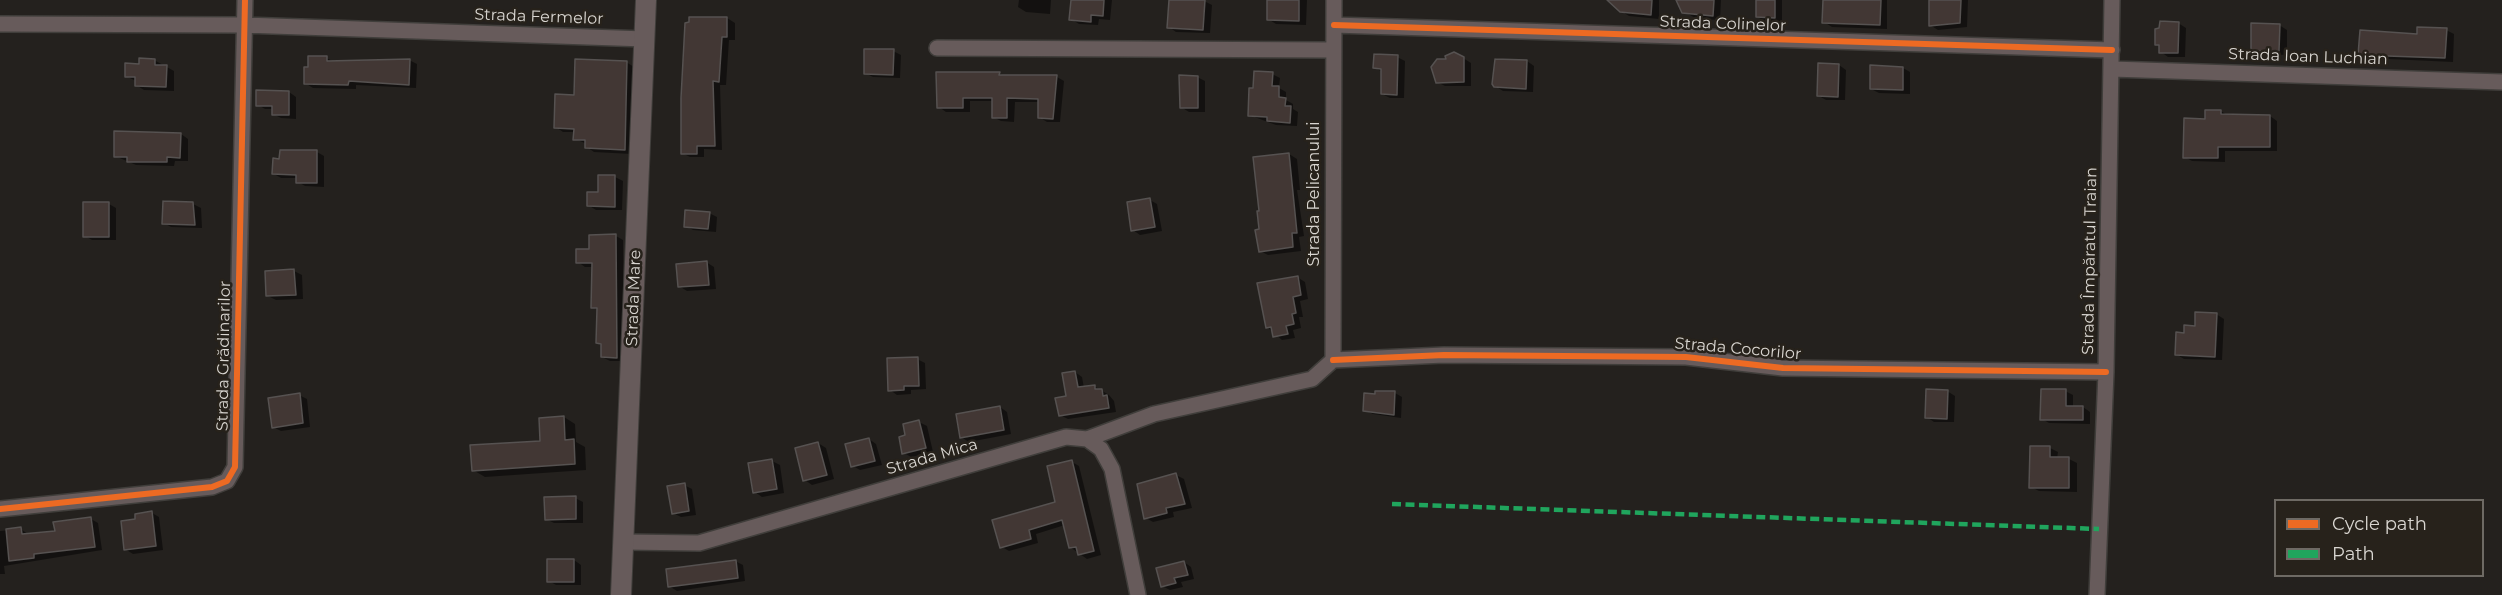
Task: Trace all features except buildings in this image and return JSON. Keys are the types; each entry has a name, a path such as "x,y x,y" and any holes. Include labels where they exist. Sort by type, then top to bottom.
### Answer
{"street":[{"name":"Strada Grădinarilor","path":"0,509 212,487 227,481 235,466 245,0"},
{"name":"Strada Mare","path":"621,595 646,0"},
{"name":"Strada Pelicanului","path":"1333,360 1332,50 1334,0"},
{"name":"Strada Împăratul Traian","path":"2097,595 2106,372 2112,0"},
{"name":"Strada Fermelor","path":"0,24 243,25 645,39"},
{"name":"Strada Colinelor","path":"1334,24 2112,50"},
{"path":"937,48 1332,50"},
{"name":"Strada Ioan Luchian","path":"2112,69 2502,82"},
{"name":"Strada Cocorilor","path":"1333,360 1444,355 1686,357 1783,368 2106,372"},
{"path":"1087,439 1154,414 1312,380 1333,360"},
{"name":"Strada Mica","path":"624,542 699,543 1066,436 1087,439"},
{"path":"1087,439 1101,449 1112,469 1138,595"}],"marked path":[{"path":"1392,504 2099,529"}],"cycle path":[{"path":"0,509 212,487 227,481 235,467 245,0"},
{"path":"1334,25 2112,50"},
{"path":"1333,360 1444,355 1686,357 1783,368 2106,372"}]}
